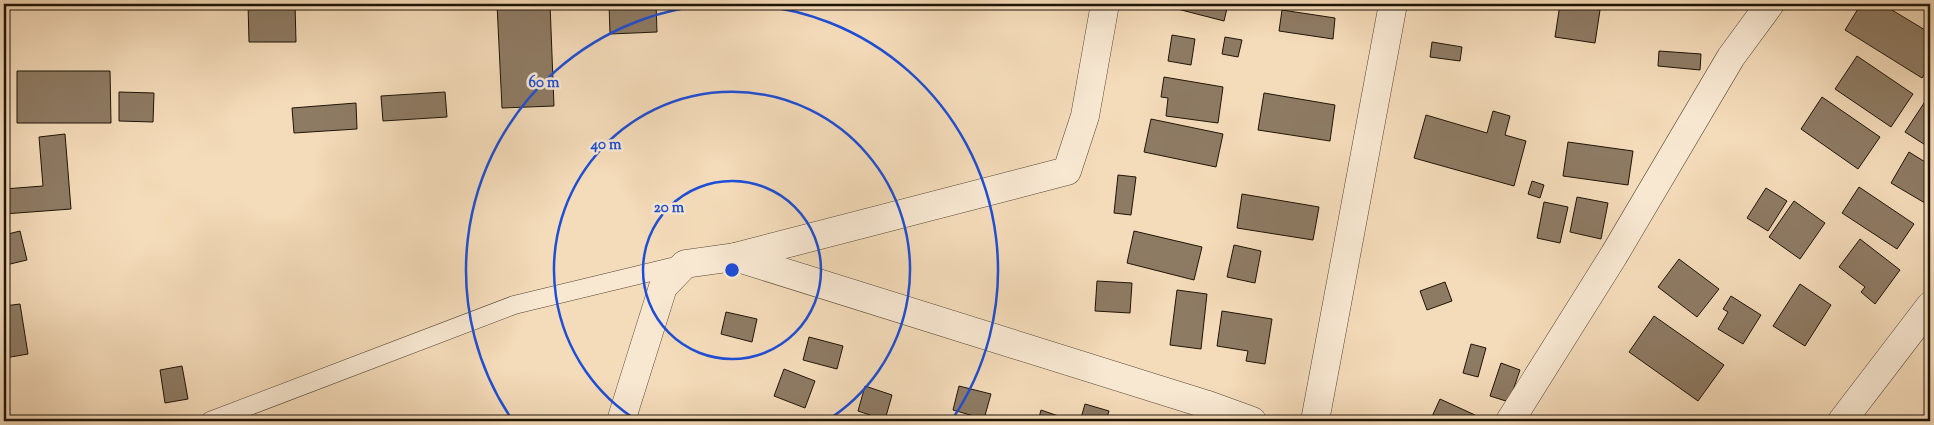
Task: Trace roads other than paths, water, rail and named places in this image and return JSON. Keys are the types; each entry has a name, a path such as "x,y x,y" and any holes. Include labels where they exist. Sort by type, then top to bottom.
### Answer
{"street":[{"path":"621,421 663,287 685,264 735,258 1067,171 1085,116 1105,4"},
{"path":"1315,421 1393,4"},
{"path":"1510,421 1614,255 1730,57 1770,4"},
{"path":"735,258 1202,412 1252,421"},
{"path":"1842,421 1930,306"}],"lane":[{"path":"210,421 514,305 685,264"}]}
